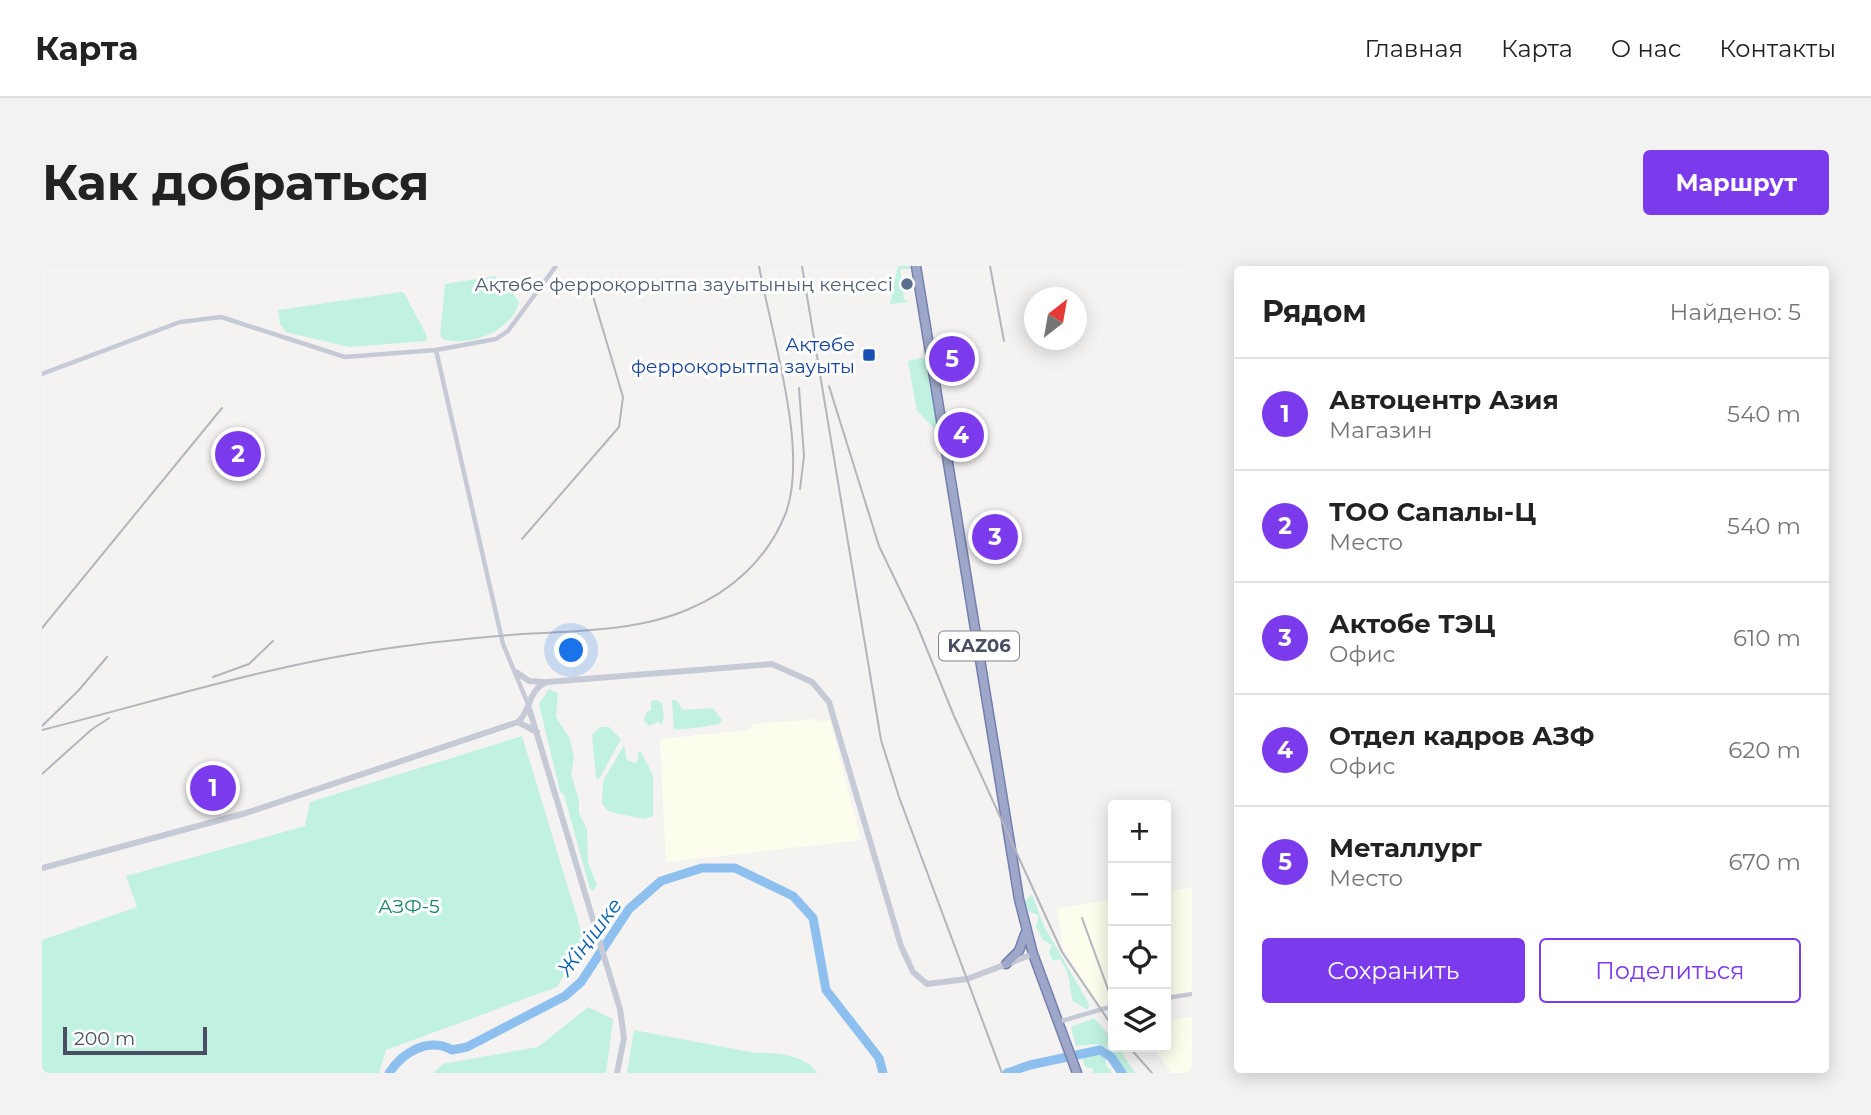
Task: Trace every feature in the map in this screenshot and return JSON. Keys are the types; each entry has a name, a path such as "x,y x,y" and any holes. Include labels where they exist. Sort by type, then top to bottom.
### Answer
{"highway":[{"name":"KАZ06","path":"916,266 1025,927 1077,1072"},
{"path":"1006,964 1023,944 1025,927"}],"street":[{"path":"42,373 180,322 221,317 345,357 436,350 503,335 556,266"},
{"path":"436,350 503,644 529,705 612,978 624,1038 617,1073"},
{"path":"516,673 529,681 547,682 772,664 800,674 823,691 829,702 901,946 913,972 927,984 933,985 967,979 1033,954"},
{"path":"42,868 246,813 518,722 535,689 547,682"},
{"path":"518,722 537,732"},
{"path":"1171,997 1192,994"},
{"path":"1057,1022 1108,1007"}],"shaded area":[{"path":"818,719 819,722 830,720 861,840 666,862 660,739 750,730 752,724"},
{"path":"1192,887 1192,995 1171,997 1171,926 1171,890"},
{"path":"1108,900 1108,1007 1100,1008 1063,948 1057,909"},
{"path":"1192,1017 1192,1073 1172,1073 1156,1052 1171,1052 1171,1020"}],"green space":[{"path":"898,266 913,266 914,269 900,269 904,300 909,302 890,304"},
{"path":"495,276 506,284 519,302 508,321 477,339 443,339 440,336 445,284"},
{"path":"401,292 427,336 426,341 349,347 286,332 280,324 278,310"},
{"path":"927,357 939,433 917,411 908,361"},
{"path":"549,689 558,693 556,717 570,739 574,758 571,774 579,800 579,813 587,830 588,862 597,885 593,891 590,889 564,795 560,791 539,704"},
{"path":"672,700 676,700 683,710 713,708 722,720 719,724 674,729"},
{"path":"651,701 662,703 664,717 662,724 657,722 649,726 644,721 646,713 651,710"},
{"path":"600,727 609,727 621,739 599,779 596,778 592,735"},
{"name":"АЗФ-5","path":"522,736 584,940 557,987 386,1050 379,1073 42,1073 42,940 137,907 126,876 305,826 310,802"},
{"path":"624,745 627,760 635,763 638,760 638,752 641,752 653,775 653,816 644,819 614,813 607,810 602,803 603,781"},
{"path":"1032,894 1044,926 1089,1004 1088,1010 1073,1001 1066,969 1059,959 1053,961 1049,952 1052,945 1043,940 1036,927 1039,915 1029,912 1025,901"},
{"path":"588,1007 613,1019 606,1073 433,1073 443,1064 538,1047"},
{"path":"1094,1018 1108,1034 1108,1048 1096,1044 1076,1046 1071,1027"},
{"path":"634,1030 755,1053 798,1058 817,1073 627,1073"},
{"path":"1111,1052 1121,1052 1135,1073 1125,1073"},
{"path":"1100,1054 1106,1058 1106,1066 1113,1073 1093,1073 1093,1069 1085,1067 1082,1058"}],"waterway":[{"name":"Жіңішке","path":"389,1073 401,1059 417,1049 434,1045 452,1050 467,1047 565,996 581,982 629,909 661,881 702,868 735,868 793,896 813,918 826,990 879,1058 883,1073"},
{"name":"Жіңішке","path":"1007,1073 1030,1065 1100,1050 1111,1057 1122,1073"}],"railway":[{"path":"42,730 247,676 329,658 428,643 608,629 650,622 689,609 720,593 746,572 768,546 785,515 792,489 793,459 786,392 759,266"},
{"path":"802,266 881,740 899,797 1002,1073"},
{"path":"990,266 1004,341"},
{"path":"522,539 619,427 623,397 592,293"},
{"path":"829,386 879,546 917,625 954,716 1062,952 1108,1020"},
{"path":"799,388 804,456 800,489"},
{"path":"42,628 222,408"},
{"path":"213,677 249,664 273,641"},
{"path":"42,726 78,691 107,657"},
{"path":"42,774 91,730 109,718"},
{"path":"1082,918 1108,989"},
{"path":"1133,1052 1152,1073"}],"place":[{"name":"Ақтөбе ферроқорытпа зауытының кеңсесі","path":"907,284"},
{"name":"Ақтөбе ферроқорытпа зауыты","path":"869,355"},
{"name":"Металлург","path":"952,359"},
{"name":"Отдел кадров АЗФ","path":"961,435"},
{"name":"ТОО Сапалы-Ц","path":"238,454"},
{"name":"Актобе ТЭЦ","path":"995,537"},
{"name":"Автоцентр Азия","path":"213,788"}]}
